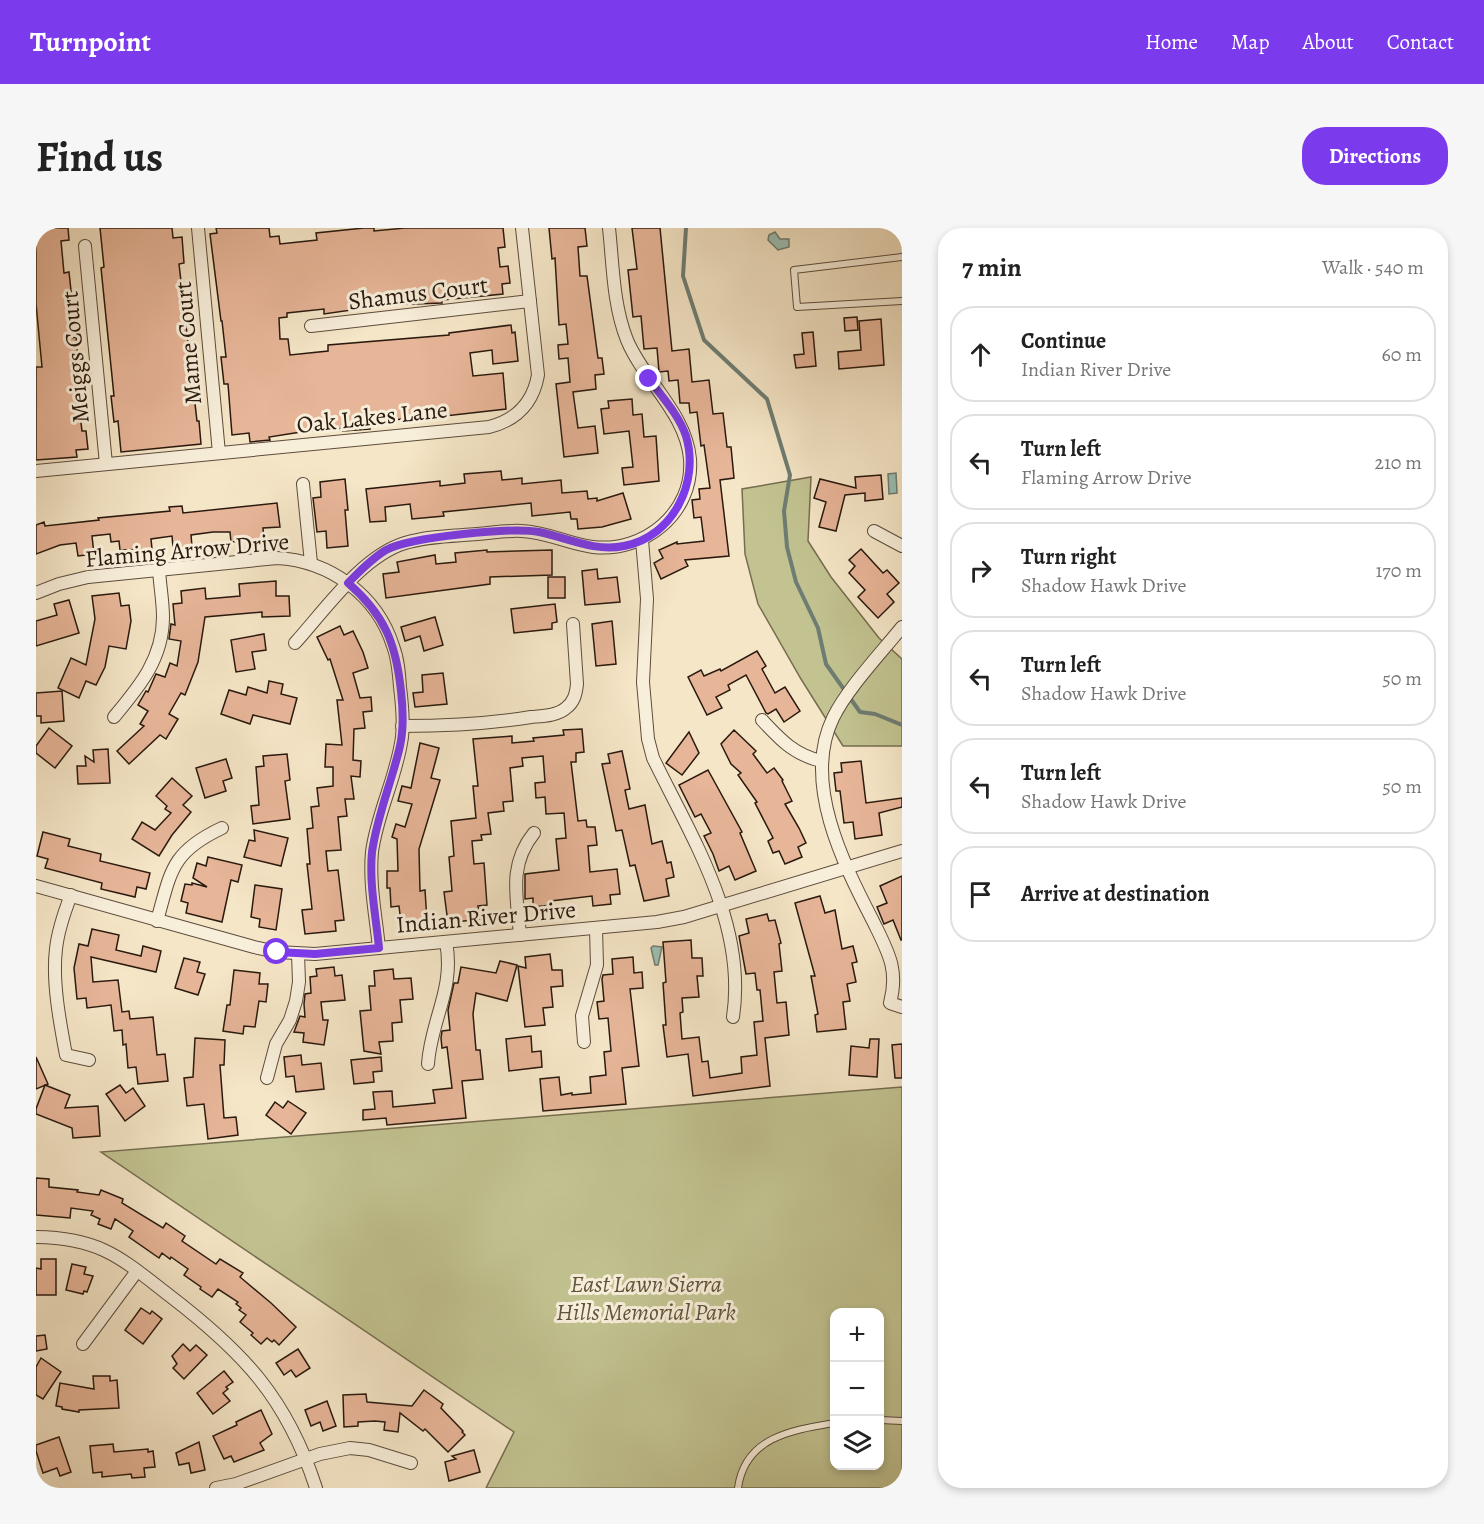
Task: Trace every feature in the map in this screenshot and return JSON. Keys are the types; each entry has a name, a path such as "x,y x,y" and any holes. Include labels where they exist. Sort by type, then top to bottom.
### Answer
{"street":[{"name":"Mame Court","path":"198,228 219,453"},
{"name":"Oak Lakes Lane","path":"36,471 501,424 523,410 536,386 537,366 522,228"},
{"path":"295,642 365,566 387,550 422,539 519,530 538,532 590,547 608,548 625,546 642,540 668,520 682,498 690,473 690,455 683,429 638,363 627,340 618,305 609,228"},
{"name":"Meiggs Court","path":"86,246 106,464"},
{"name":"Shamus Court","path":"311,326 530,301"},
{"path":"303,484 310,563"},
{"path":"874,531 902,546"},
{"path":"642,540 647,599 643,682 648,739 653,758 710,877 721,906 731,947 736,982 733,1017"},
{"name":"Flaming Arrow Drive","path":"36,593 59,584 88,577 277,558 294,559 326,570 348,583 367,600 378,615 394,647 403,708 400,747 372,853 371,874 379,948"},
{"path":"114,717 141,684 158,653 163,617 159,570"},
{"path":"402,726 450,726 500,722 556,714 565,710 572,703 577,684 573,624"},
{"path":"902,627 837,710 826,734 821,761 823,790 847,868 891,959 894,977 890,1003 902,1007"},
{"path":"762,720 795,752 821,761"},
{"path":"157,921 173,866 183,852 205,836 222,828"},
{"path":"520,935 517,867 523,849 534,833"},
{"name":"Indian River Drive","path":"36,885 254,947 298,954 657,922 684,917 902,851"},
{"path":"71,896 59,929 55,970 66,1055 88,1060"},
{"path":"584,1042 582,1016 597,965 596,928"},
{"path":"428,1064 431,1037 447,985 449,968 446,942"},
{"path":"267,1078 276,1044 290,1020 296,1001 299,982 298,954"},
{"path":"36,1238 81,1241 107,1251 137,1270 209,1326 245,1361 276,1402 296,1435 316,1488"},
{"path":"83,1344 137,1270"},
{"path":"216,1488 236,1484 330,1451 350,1448 369,1450 411,1463"}],"lane":[{"path":"902,257 794,270 797,307 902,301"},
{"path":"884,1420 902,1421"},
{"path":"738,1488 742,1469 764,1443 797,1431 830,1424"}],"green space":[{"path":"811,477 808,541 831,577 879,638 902,659 902,746 843,746 758,604 745,554 742,489"},
{"name":"East Lawn Sierra Hills Memorial Park","path":"902,1087 902,1488 486,1488 514,1432 101,1152"}],"water":[{"path":"775,232 780,239 789,239 789,247 778,250 768,240 769,235"},
{"path":"896,473 897,493 889,494 888,474"},
{"path":"653,946 662,947 658,965 655,965 651,948"}],"building":[{"path":"36,228 68,228 69,240 61,241 64,273 69,272 72,338 76,337 84,397 78,398 82,431 86,431 88,449 76,450 77,457 36,460 36,367 42,367 36,304"},
{"path":"100,228 172,228 173,238 182,237 184,263 179,264 201,444 121,452 118,421 114,422 111,396 114,396 101,268 104,267"},
{"path":"216,228 269,228 270,237 279,236 280,244 317,240 316,233 364,228 374,228 374,231 405,228 503,228 505,247 498,248 500,267 508,266 510,283 502,284 503,294 442,300 442,303 386,305 324,314 324,309 287,313 287,317 279,318 280,339 288,339 290,355 328,351 328,345 449,335 449,333 511,325 512,333 515,332 518,361 493,364 492,350 470,353 473,376 503,373 506,409 394,420 394,423 370,426 370,429 343,431 343,428 301,432 269,437 270,440 250,442 249,433 232,435 228,384 224,384 221,357 226,357 210,234 217,233"},
{"path":"549,228 585,228 587,246 578,247 580,276 587,276 598,358 602,358 604,374 595,375 596,389 573,392 578,428 595,426 598,453 564,457 556,384 570,382 568,358 559,359 558,345 568,344 566,324 559,325 555,258 552,259"},
{"path":"632,228 660,228 672,351 689,349 692,382 709,380 713,414 723,413 727,447 731,447 734,478 720,480 729,556 685,560 688,566 661,579 654,563 663,558 659,550 677,542 677,544 704,541 701,517 694,518 692,500 700,499 699,489 710,488 697,412 690,413 689,403 680,403 678,380 669,381 668,371 659,372 657,348 644,349 641,316 633,317 628,270 637,269"},
{"path":"857,317 858,330 845,331 844,318"},
{"path":"881,319 884,365 839,369 838,352 861,350 859,321"},
{"path":"813,332 816,366 796,368 794,355 804,354 802,333"},
{"path":"632,399 633,415 642,414 644,437 656,436 659,481 624,485 622,468 633,467 629,431 604,434 601,409 609,408 608,401"},
{"path":"501,471 502,480 522,478 522,484 561,480 562,493 587,491 588,499 597,498 597,501 623,493 631,519 602,527 578,529 577,519 571,519 570,512 532,516 531,503 443,512 444,516 412,519 410,504 385,507 386,521 370,522 366,489 440,481 440,486 465,483 464,474"},
{"path":"881,475 883,499 865,501 865,493 845,495 836,531 819,527 826,502 814,498 820,479 856,488 855,477"},
{"path":"345,479 348,546 327,548 326,531 317,532 313,498 321,497 320,482"},
{"path":"277,503 280,527 263,528 264,539 231,542 230,532 213,532 191,535 192,546 173,547 172,536 151,539 152,549 120,550 119,541 111,542 110,534 92,536 94,554 78,556 76,543 60,545 36,554 36,525 44,522 45,526 99,520 98,518 170,511 169,507 182,506 183,513"},
{"path":"861,549 883,573 887,570 899,583 887,594 894,602 878,618 858,597 865,590 849,573 855,566 849,560"},
{"path":"487,550 487,552 552,550 552,575 490,577 490,584 386,598 383,574 399,572 397,562 435,555 436,564 456,562 455,553"},
{"path":"597,569 598,579 617,577 620,602 585,605 582,571"},
{"path":"548,577 565,577 565,598 548,598"},
{"path":"276,581 276,596 289,596 290,616 262,617 262,612 205,617 198,662 185,695 181,693 169,714 178,719 166,739 160,735 129,764 117,751 144,726 140,724 148,711 138,705 146,691 148,692 156,674 165,677 170,663 177,666 181,641 169,639 171,624 175,625 173,604 182,603 181,591 205,588 206,599 240,596 239,584"},
{"path":"119,593 121,606 129,605 131,621 126,649 109,646 105,667 96,685 86,681 79,698 58,688 71,658 86,665 95,619 92,596"},
{"path":"69,600 79,633 36,646 36,621 57,615 54,604"},
{"path":"555,604 557,622 552,623 552,629 514,633 511,609"},
{"path":"435,617 443,645 424,651 420,636 405,641 401,627"},
{"path":"612,621 616,664 596,666 592,624"},
{"path":"340,626 344,635 353,631 363,652 368,668 353,673 360,698 371,697 372,711 363,712 365,728 354,729 353,760 361,761 360,777 351,776 354,799 345,799 347,816 338,817 341,850 326,851 328,871 338,870 344,920 335,921 336,931 305,934 302,910 312,909 307,864 310,864 307,829 313,828 311,807 319,806 317,788 333,786 333,767 325,767 326,744 342,745 337,700 343,700 330,659 328,660 317,637"},
{"path":"264,634 266,650 252,652 255,669 236,672 231,640"},
{"path":"757,651 766,666 762,669 775,693 785,687 800,711 784,722 776,709 766,713 746,675 728,685 730,690 716,697 722,708 707,715 688,677 701,670 704,676 720,669 721,671"},
{"path":"443,673 447,704 415,707 413,693 423,692 422,675"},
{"path":"269,681 283,684 281,694 297,698 290,724 253,715 250,724 221,714 229,690 246,695 248,687 267,693"},
{"path":"62,691 64,721 41,723 41,716 36,716 36,693"},
{"path":"49,728 72,746 55,768 36,753 36,746"},
{"path":"582,729 584,752 576,753 576,762 571,762 578,821 586,820 587,827 595,827 597,845 588,846 590,872 617,869 620,894 610,895 611,904 593,906 592,896 551,901 552,905 533,907 533,898 525,899 525,874 559,870 556,839 566,838 564,813 546,814 545,797 536,798 535,783 545,782 543,756 522,758 523,766 510,768 513,801 503,802 504,811 488,813 491,834 481,835 482,840 472,841 474,864 484,863 487,905 478,906 480,919 448,923 444,892 452,891 449,857 454,856 451,821 476,818 473,786 478,786 473,739 512,736 512,743 534,741 533,738 564,735 563,730"},
{"path":"734,730 756,751 753,754 767,773 774,768 783,780 792,801 785,804 806,843 798,847 802,857 785,864 779,851 773,853 768,841 773,838 755,803 757,802 738,775 741,773 731,764 721,744"},
{"path":"689,732 699,753 682,775 666,763"},
{"path":"420,743 439,748 431,778 440,780 419,849 420,891 425,890 427,921 401,923 399,906 391,907 390,888 387,888 387,871 398,871 397,839 392,837 396,824 405,827 412,804 398,801 402,786 411,788"},
{"path":"108,749 110,783 78,784 77,766 86,766 85,756 94,762 93,750"},
{"path":"622,751 630,789 625,790 629,809 645,805 652,844 662,841 667,863 671,862 674,877 666,879 669,896 644,901 635,865 630,866 622,830 616,831 602,764 610,763 608,754"},
{"path":"287,754 290,780 285,781 290,819 253,824 251,806 259,805 256,767 264,766 263,756"},
{"path":"226,759 232,778 223,781 226,791 205,798 196,768"},
{"path":"861,761 866,803 902,798 902,807 879,813 882,835 855,839 853,822 844,823 840,791 836,791 834,773 842,772 841,763"},
{"path":"708,770 742,832 740,833 756,871 735,880 729,866 719,871 704,836 711,833 701,814 695,817 679,785"},
{"path":"172,778 192,796 183,805 191,812 172,835 159,856 132,839 142,822 155,830 171,813 165,809 167,806 156,796"},
{"path":"254,830 288,838 281,866 244,857 249,840 255,841"},
{"path":"43,832 70,839 68,846 101,854 100,861 150,873 146,889 137,887 135,897 101,889 102,883 45,868 48,859 37,856"},
{"path":"208,857 242,865 238,882 231,880 222,922 186,913 188,903 181,901 185,884 192,885 192,883 207,887 193,878 197,863 206,866"},
{"path":"902,876 901,940 893,920 884,924 877,907 887,903 880,886"},
{"path":"255,885 282,889 276,930 259,927 260,919 251,917"},
{"path":"820,896 825,913 835,910 842,949 853,946 857,962 852,963 856,982 847,984 850,1001 843,1002 846,1029 817,1032 815,1015 818,1014 811,976 815,976 795,903"},
{"path":"767,914 769,921 775,920 781,943 779,944 782,971 774,972 777,1003 786,1002 789,1035 765,1038 770,1086 693,1096 688,1054 667,1057 663,1025 666,1025 663,983 666,982 663,942 691,940 692,958 702,958 703,976 697,976 699,997 682,998 683,1012 680,1013 682,1039 699,1037 702,1062 708,1061 710,1078 742,1073 741,1057 757,1055 754,1022 763,1021 760,990 757,990 755,973 746,974 739,936 749,933 746,919"},
{"path":"92,929 119,935 116,950 141,956 143,946 161,951 156,972 91,957 93,982 118,980 122,1012 129,1011 130,1019 153,1017 157,1055 165,1054 168,1081 138,1084 136,1067 128,1068 122,1030 114,1031 111,1005 87,1008 86,998 77,999 74,968 79,944 88,946"},
{"path":"550,954 552,970 562,970 563,986 551,987 553,1007 543,1008 545,1025 525,1027 518,966 526,968 525,957"},
{"path":"633,957 634,973 642,972 643,988 630,989 639,1066 622,1068 626,1104 543,1111 540,1079 559,1077 561,1095 572,1093 572,1095 591,1093 590,1077 606,1075 604,1052 611,1051 608,1018 599,1019 597,1002 604,1001 602,979 603,975 613,974 612,959"},
{"path":"184,958 200,962 197,972 205,974 198,995 175,988"},
{"path":"500,961 517,965 507,1001 476,993 473,1014 476,1050 480,1050 483,1079 462,1081 466,1118 387,1125 386,1118 363,1120 363,1110 375,1109 373,1092 392,1091 393,1107 435,1103 433,1090 452,1088 447,1047 442,1048 441,1038 442,1031 450,1030 448,1010 454,983 458,983 461,967 496,973"},
{"path":"334,967 335,976 342,975 345,1000 321,1002 323,1020 328,1020 324,1045 303,1042 304,1033 294,1032 300,1016 305,1017 305,994 311,993 310,977 317,976 316,969"},
{"path":"393,969 394,979 411,978 413,999 400,1000 402,1022 392,1023 393,1041 379,1042 381,1054 364,1051 360,1011 371,1010 369,986 375,986 374,971"},
{"path":"234,970 260,973 259,984 268,984 266,1002 259,1001 255,1027 244,1026 243,1034 223,1031 227,1005 230,1005"},
{"path":"531,1036 532,1052 541,1051 542,1067 509,1071 506,1039"},
{"path":"195,1038 225,1040 224,1065 220,1065 224,1118 236,1117 238,1135 208,1139 204,1104 187,1106 184,1078 193,1077"},
{"path":"870,1039 879,1039 877,1077 849,1075 851,1046 869,1048"},
{"path":"902,1044 902,1078 895,1078 892,1045"},
{"path":"301,1055 302,1065 321,1063 324,1089 296,1092 294,1076 286,1077 284,1057"},
{"path":"36,1057 48,1084 36,1089"},
{"path":"381,1057 382,1071 373,1072 374,1082 354,1084 351,1060"},
{"path":"45,1085 70,1095 65,1108 98,1106 100,1136 73,1138 72,1128 36,1114"},
{"path":"120,1085 126,1093 133,1088 145,1106 125,1121 106,1094"},
{"path":"288,1101 306,1113 291,1134 266,1115 275,1102 283,1108"},
{"path":"36,1178 49,1179 49,1187 99,1195 101,1190 123,1199 122,1203 163,1228 166,1223 185,1236 182,1241 216,1264 220,1259 243,1273 240,1277 296,1327 279,1345 267,1338 261,1344 251,1335 253,1333 240,1322 246,1315 239,1310 241,1308 236,1304 238,1302 218,1289 212,1297 200,1289 201,1287 184,1275 188,1269 162,1253 159,1258 129,1237 133,1231 115,1219 111,1229 98,1224 100,1219 91,1215 93,1211 71,1208 70,1218 36,1215"},
{"path":"41,1259 56,1259 56,1295 36,1295 36,1268 41,1269"},
{"path":"72,1264 86,1267 84,1274 93,1276 87,1292 84,1291 83,1294 66,1290"},
{"path":"141,1308 150,1314 152,1311 162,1319 143,1344 125,1330"},
{"path":"45,1335 47,1349 36,1351 36,1336"},
{"path":"183,1344 190,1351 196,1345 207,1355 184,1379 173,1368 177,1364 172,1356"},
{"path":"298,1349 310,1368 296,1377 291,1370 284,1375 276,1363"},
{"path":"41,1358 61,1372 43,1399 36,1395 36,1367"},
{"path":"224,1371 233,1382 226,1387 228,1389 223,1393 230,1401 213,1414 197,1393"},
{"path":"93,1376 110,1376 110,1381 117,1380 119,1408 79,1410 79,1412 56,1406 60,1383 94,1389"},
{"path":"424,1390 443,1404 441,1408 465,1435 448,1452 425,1429 423,1431 400,1413 398,1432 384,1430 385,1422 375,1421 358,1422 358,1426 344,1427 343,1395 366,1394 367,1402 412,1406"},
{"path":"327,1401 336,1426 323,1431 320,1422 311,1426 305,1410"},
{"path":"261,1410 272,1434 260,1443 264,1450 234,1462 231,1456 224,1459 213,1436"},
{"path":"59,1437 71,1472 60,1476 57,1468 43,1473 36,1445"},
{"path":"199,1442 205,1470 191,1473 189,1463 179,1465 176,1453"},
{"path":"113,1444 114,1452 148,1449 148,1452 153,1451 155,1467 144,1468 145,1477 132,1478 131,1474 102,1477 102,1472 93,1473 90,1446"},
{"path":"474,1450 480,1472 449,1481 445,1462 456,1459 452,1456"}],"waterway":[{"path":"686,228 683,276 704,340 767,399 790,475 784,511 787,547 796,582 818,628 826,664 860,712 875,714 902,725"}],"route":[{"path":"277,952 315,954 379,948 371,874 372,853 400,747 403,708 398,664 387,630 367,600 348,583 372,560 387,550 422,539 519,530 538,532 590,547 608,548 625,546 648,537 674,514 686,490 690,473 690,455 683,429 649,379"}]}
